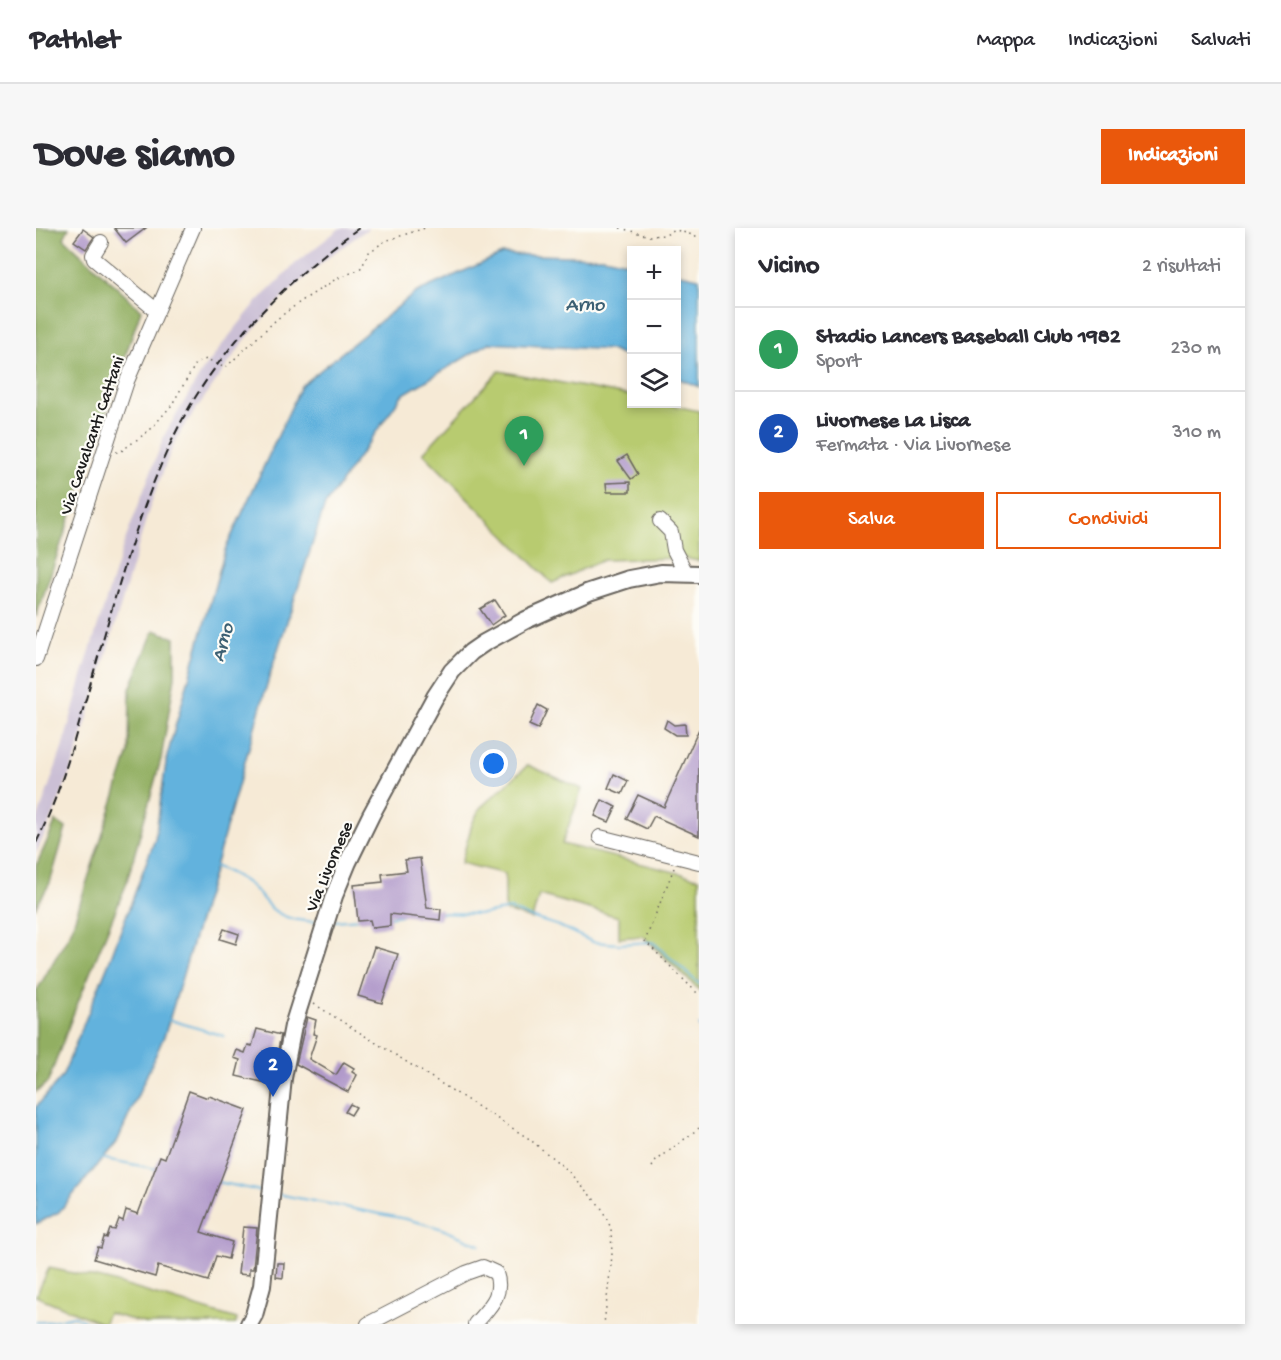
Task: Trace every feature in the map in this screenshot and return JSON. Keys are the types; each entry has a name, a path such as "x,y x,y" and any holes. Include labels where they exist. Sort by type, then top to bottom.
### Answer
{"main road":[{"name":"Via Livornese","path":"252,1321 262,1286 287,1051 302,997 334,896 348,862 423,718 452,671 484,643 526,620 611,584 661,573 693,573"}],"street":[{"name":"Via Cavalcanti Cattani","path":"36,659 127,381 194,228"},
{"path":"101,242 93,255 94,259 157,310"},
{"name":"Via Livornese","path":"660,521 671,532 674,550 693,573"},
{"path":"661,573 674,550"},
{"path":"600,837 699,862"},
{"path":"368,1324 466,1273 483,1267 496,1273 500,1284 496,1298 475,1324"}],"path":[{"path":"102,453 120,452 150,430 171,406 197,362 207,359 225,368 277,319 300,302 336,279 362,267 368,254 385,241 425,228"},
{"path":"620,228 649,236 664,235 676,230 699,237"},
{"path":"679,856 645,941 699,995"},
{"path":"302,997 528,1138 565,1168 601,1207 611,1228 612,1256 604,1324"},
{"path":"652,1167 656,1161 699,1128"}],"shaded area":[{"path":"340,228 369,228 331,255 279,301 245,340 182,429 170,453 150,506 76,757 36,853 36,823 64,743 82,676 123,546 165,434 201,373 256,303 295,264"}],"green space":[{"path":"36,228 69,228 64,238 141,310 36,617"},
{"path":"499,371 627,395 627,408 681,407 699,411 699,561 683,558 603,560 552,583 423,453"},
{"path":"154,630 175,638 175,677 161,759 126,885 48,1082 36,1092 36,992 71,931 129,752 130,689"},
{"path":"528,765 582,789 562,844 699,878 699,990 643,936 619,938 619,917 539,895 532,919 505,911 505,874 461,863 472,824 480,808"},
{"path":"56,821 66,828 50,883 36,907 36,866"},
{"path":"49,1268 106,1280 237,1319 236,1324 147,1324 108,1313 103,1324 36,1296"}],"water":[{"name":"Arno","path":"502,254 604,257 627,262 627,357 610,350 489,343 402,395 325,505 270,674 165,1034 118,1140 59,1212 36,1224 36,1107 62,1077 109,962 155,839 167,756 225,550 301,386 415,293"},
{"path":"681,274 699,278 699,387 681,380"}],"building":[{"path":"114,228 146,228 126,243"},
{"path":"83,229 94,237 86,249 74,241"},
{"path":"627,455 638,474 631,479 618,461"},
{"path":"630,482 630,492 607,492 606,483"},
{"path":"495,600 505,615 491,625 480,609"},
{"path":"538,705 547,710 538,729 529,725"},
{"path":"667,720 674,725 685,724 686,735 675,735 664,728"},
{"path":"699,729 699,836 654,816 647,829 626,819 638,795 664,807"},
{"path":"614,774 628,781 622,794 608,788"},
{"path":"602,800 616,807 609,822 595,816"},
{"path":"420,858 427,908 441,909 440,920 390,914 390,926 372,928 370,920 358,921 354,885 383,882 382,874 407,871 405,860"},
{"path":"224,929 239,934 236,944 220,939"},
{"path":"374,947 398,954 382,1003 358,996"},
{"path":"307,1017 316,1020 313,1034 317,1035 309,1059 336,1075 344,1062 354,1068 352,1072 357,1075 348,1092 296,1064"},
{"path":"257,1029 281,1035 271,1084 236,1076 240,1060 234,1058 237,1050 245,1053 248,1045 252,1046"},
{"path":"189,1091 247,1110 201,1232 232,1242 228,1259 216,1256 208,1281 158,1266 155,1277 94,1259 98,1247 101,1248 104,1237 107,1238 110,1229 115,1230 119,1219 123,1221 126,1210 138,1214 160,1156 165,1158"},
{"path":"350,1104 356,1107 351,1115 345,1112"},
{"path":"243,1227 257,1228 253,1269 249,1269 249,1275 238,1274"},
{"path":"277,1263 284,1263 283,1278 276,1277"}],"waterway":[{"path":"214,866 247,883 281,915 319,922"},
{"path":"438,913 483,914 510,909 559,926 593,942 619,944 653,942 699,984"},
{"path":"387,917 402,915"},
{"path":"333,921 361,919"},
{"path":"167,1019 224,1036"},
{"path":"100,1158 157,1169"},
{"path":"218,1182 265,1192"},
{"path":"277,1194 406,1219 440,1228 480,1245"},
{"path":"36,1322 74,1316 89,1324"}],"railway":[{"path":"36,843 54,802 69,758 120,580 140,519 176,432 211,373 255,319 305,270 359,228"}],"place":[{"name":"Stadio Lancers Baseball Club 1982","path":"524,466"},
{"name":"Livornese La Lisca","path":"273,1097"}]}
